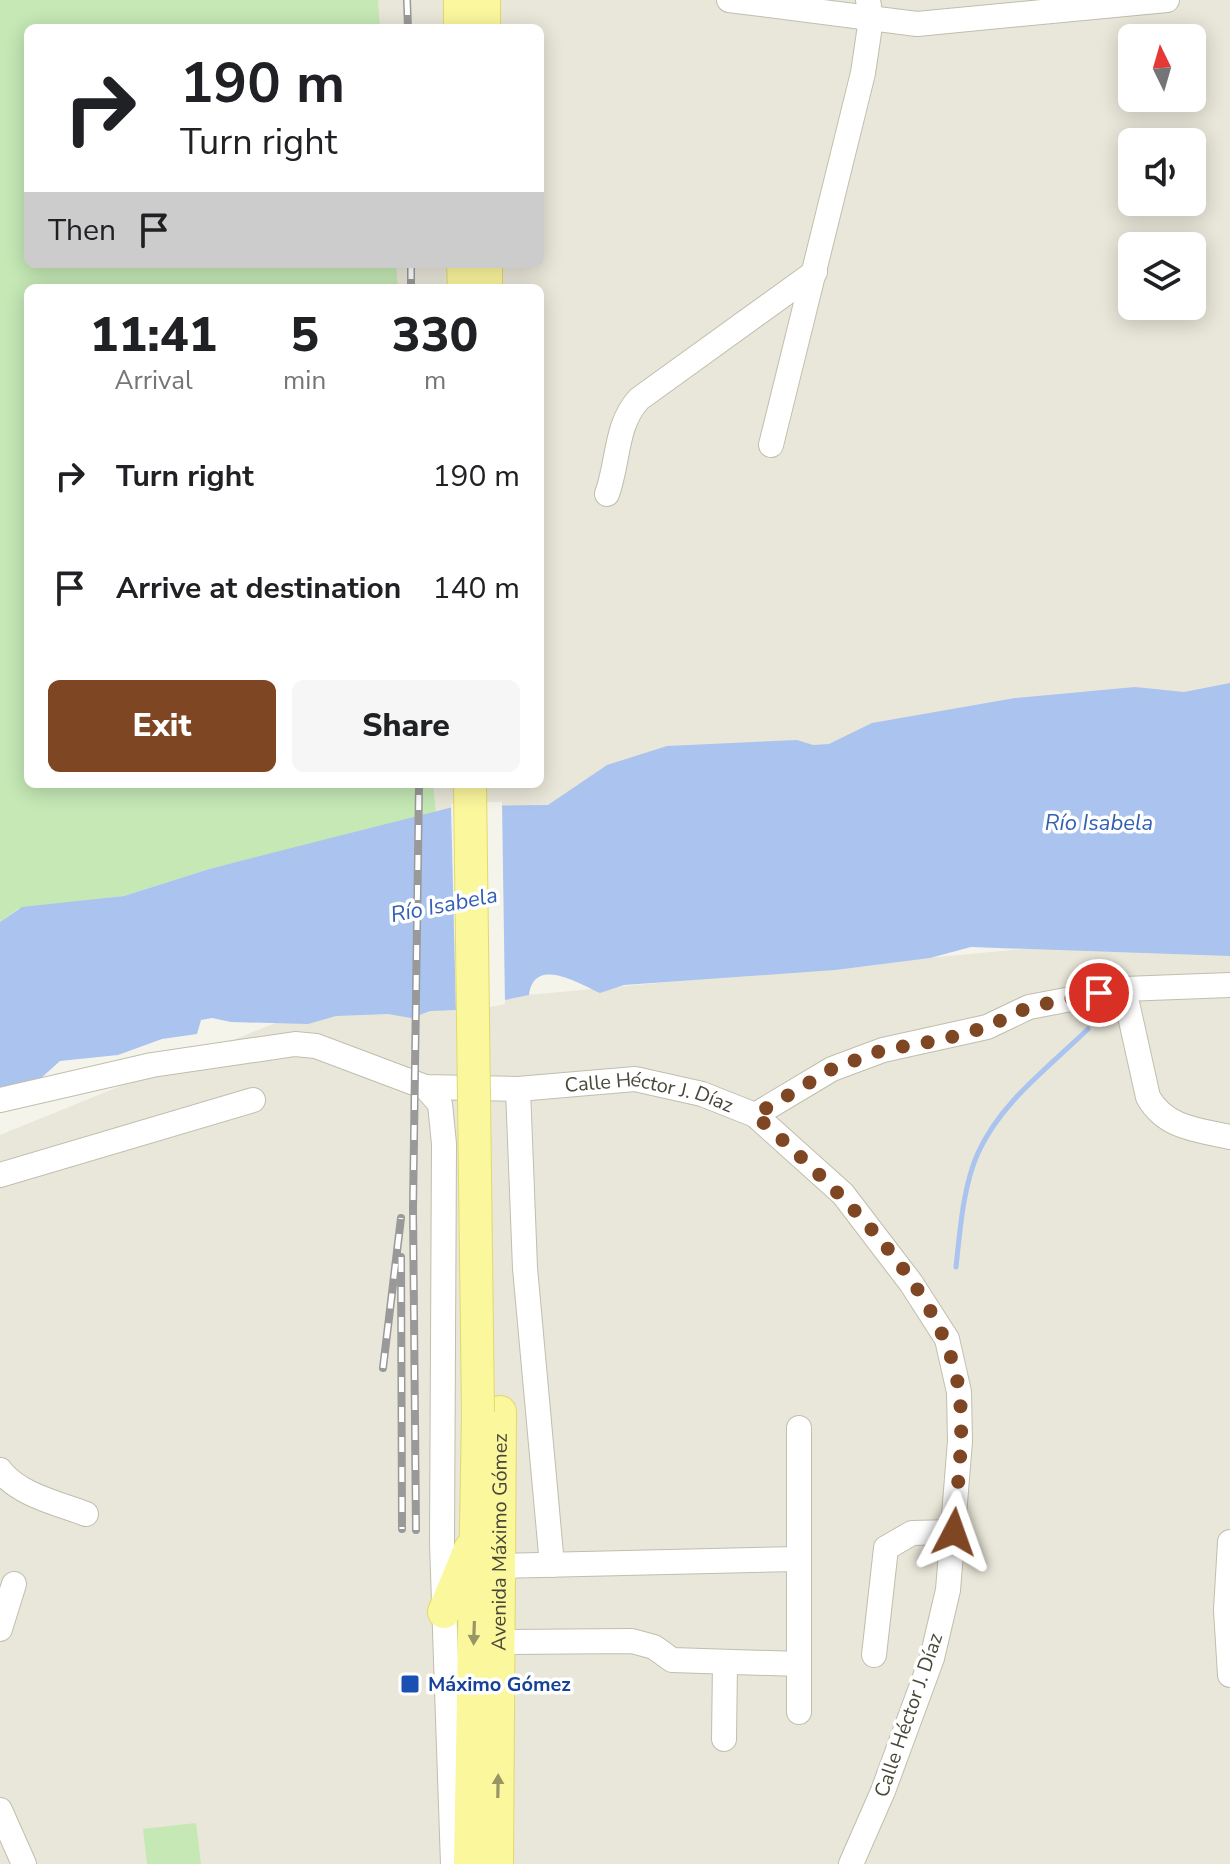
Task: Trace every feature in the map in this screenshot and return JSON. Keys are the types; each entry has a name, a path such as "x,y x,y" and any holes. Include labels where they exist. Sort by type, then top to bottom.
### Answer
{"main road":[{"path":"460,0 460,24"},
{"path":"484,0 484,24"},
{"path":"470,788 489,1412"},
{"path":"489,1412 491,788"},
{"name":"Avenida Máximo Gómez","path":"470,1864 477,1531 489,1412"},
{"name":"Avenida Máximo Gómez","path":"489,1412 500,1566 497,1864"},
{"path":"444,1612 477,1531"},
{"path":"459,1864 471,1819"}],"street":[{"path":"729,0 870,10 917,24 1167,0"},
{"path":"771,445 863,73 870,10"},
{"path":"607,494 616,470 621,429 627,413 639,399 815,272"},
{"path":"755,1115 832,1069 883,1050 987,1027 1029,1007 1124,989 1230,985"},
{"path":"1124,989 1148,1097 1156,1112 1169,1122 1230,1137"},
{"name":"Calle Héctor J. Díaz","path":"0,1100 152,1065 295,1044 316,1046 425,1087 518,1089 635,1079 684,1088 755,1115 843,1194 911,1283 947,1339 959,1392 954,1532 948,1590 932,1658 883,1791 851,1864"},
{"path":"425,1087 440,1104 444,1144 444,1612 453,1864"},
{"path":"518,1089 525,1268 552,1565"},
{"path":"0,1175 253,1100"},
{"path":"799,1428 799,1712"},
{"path":"0,1470 9,1482 86,1514"},
{"path":"874,1655 886,1548 912,1533 954,1532"},
{"path":"1230,1542 1226,1610 1230,1675"},
{"path":"500,1566 799,1559"},
{"path":"1,1622 14,1584"},
{"path":"500,1642 632,1641 654,1647 672,1660 799,1664"},
{"path":"724,1739 725,1664"},
{"path":"0,1810 24,1864"}],"shaded area":[{"path":"156,0 1230,0 1230,829 268,851 260,788 544,788 544,284 194,284 192,268 544,268 544,24 159,24"},
{"path":"1230,930 1230,1864 0,1864 0,1135 290,1017"}],"green space":[{"path":"0,0 378,0 380,24 24,24 24,268 396,268 398,284 24,284 24,788 433,788 436,814 209,869 124,896 18,909 0,922"},
{"path":"196,1823 201,1864 147,1864 143,1829"}],"water":[{"name":"Río Isabela","path":"1230,683 1230,956 971,947 930,958 835,970 624,985 600,993 570,979 548,974 533,983 529,995 456,1010 430,1011 411,1018 388,1014 336,1016 308,1024 231,1022 212,1018 201,1020 197,1034 162,1039 118,1055 60,1061 29,1089 0,1093 0,922 22,907 124,896 209,869 457,806 548,805 607,765 667,746 797,740 813,745 829,744 872,723 1015,698 1135,687 1184,692"}],"pier":[{"path":"502,802 505,1004 456,1014 451,804"}],"waterway":[{"path":"956,1267 963,1209 978,1153 999,1117 1013,1101 1088,1029"}],"railway":[{"path":"407,0 408,24"},
{"path":"411,268 411,284"},
{"path":"416,1530 413,1209 419,788"},
{"path":"383,1368 401,1218"},
{"path":"401,1257 402,1529"}],"place":[{"name":"Máximo Gómez","path":"410,1684"}],"route":[{"path":"954,1532 960,1441 959,1392 947,1339 911,1283 843,1194 755,1115 832,1069 883,1050 941,1040 987,1027 1029,1007 1099,993"}]}
